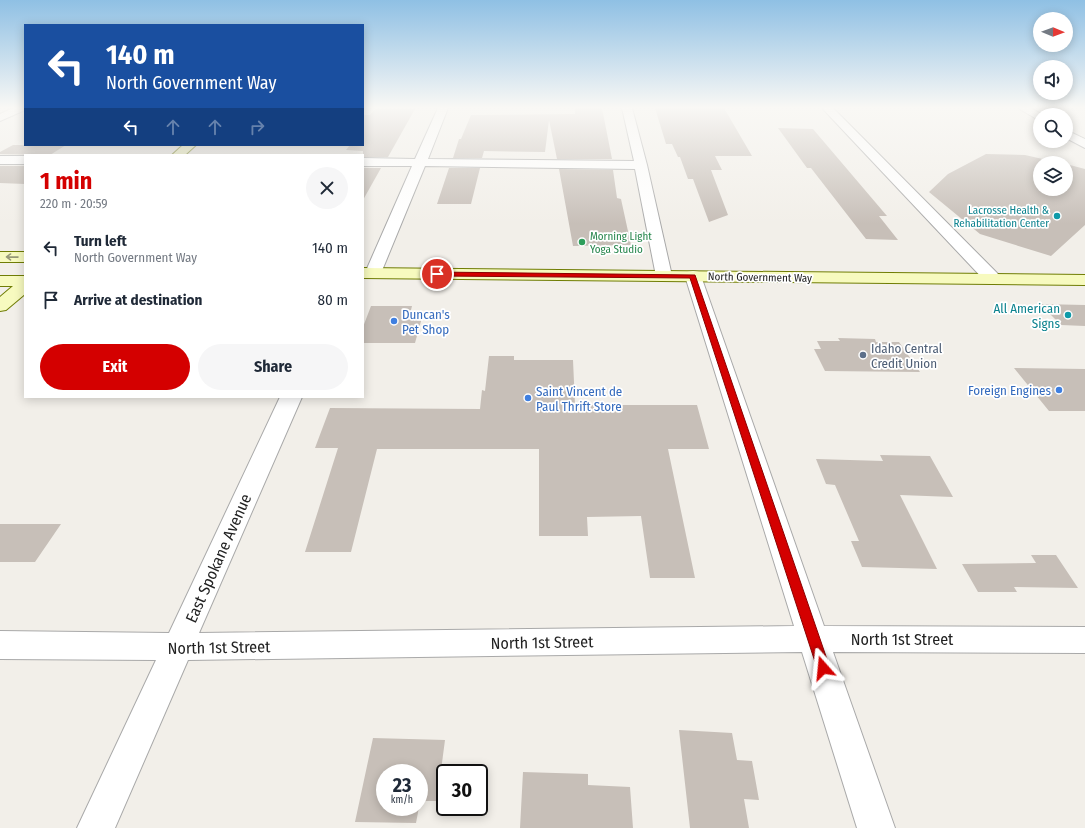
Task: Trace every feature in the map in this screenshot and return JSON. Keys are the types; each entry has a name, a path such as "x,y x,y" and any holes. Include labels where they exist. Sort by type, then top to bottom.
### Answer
{"main road":[{"path":"179,154 188,147"},
{"path":"0,257 24,257"},
{"name":"North Government Way","path":"368,273 1085,280"},
{"path":"0,281 24,281"},
{"path":"0,306 24,286"}],"street":[{"path":"368,273 427,147"},
{"path":"636,147 664,276"},
{"path":"865,147 993,279"},
{"path":"0,160 24,160"},
{"path":"364,162 641,165"},
{"path":"693,276 876,828"},
{"name":"East Spokane Avenue","path":"96,828 291,398"},
{"name":"North 1st Street","path":"0,645 178,647 814,639 1085,640"}],"building":[{"path":"10,147 63,147 52,154 0,154 0,152"},
{"path":"349,147 394,147 388,157 364,157 363,151 346,150"},
{"path":"457,147 546,147 545,152 484,151 482,158 453,158"},
{"path":"554,147 610,147 612,159 557,159"},
{"path":"673,147 747,147 752,156 715,156 722,170 711,170 728,215 709,222 693,179 688,179 680,157 678,157"},
{"path":"792,147 828,147 887,216 879,216 898,240 866,239 811,168 807,168"},
{"name":"Lacrosse Health & Rehabilitation Center","path":"986,154 1025,155 1033,157 1033,196 1073,196 1073,166 1085,169 1085,225 1051,256 980,234 929,192 948,174"},
{"path":"0,166 24,166 24,184 0,183"},
{"path":"364,168 381,168 364,198"},
{"path":"449,168 480,168 471,204 437,204"},
{"path":"559,169 613,170 617,198 621,199 631,245 573,246"},
{"name":"All American Signs","path":"1040,304 1085,305 1085,326 1061,325"},
{"name":"Duncan's Pet Shop","path":"371,306 412,306 410,314 423,314 415,343 364,343 364,324"},
{"name":"Idaho Central Credit Union","path":"838,338 875,339 876,342 899,342 920,372 825,371 814,349 821,349 817,341 840,341"},
{"path":"489,356 514,356 514,360 573,360 575,405 697,405 709,449 668,449 695,578 650,578 641,516 587,517 588,536 539,536 539,449 377,449 351,552 305,552 338,448 315,448 330,408 480,409 482,390 485,391"},
{"name":"Foreign Engines","path":"1014,368 1085,369 1085,411 1049,411"},
{"path":"880,455 930,456 953,497 900,495 937,569 862,567 851,541 859,541 835,485 826,484 816,459 883,461"},
{"path":"0,524 61,524 35,562 0,562"},
{"path":"1031,555 1056,555 1078,588 1014,587 1017,592 978,592 962,564 1036,563"},
{"path":"679,730 732,733 737,760 752,761 759,800 744,799 749,828 690,828"},
{"path":"373,738 445,740 442,764 436,764 436,801 428,801 428,764 376,764 376,816 417,816 416,823 355,822"},
{"path":"523,772 588,774 588,785 630,787 633,828 520,828"}],"place":[{"name":"Lacrosse Health & Rehabilitation Center","path":"1057,216"},
{"name":"Morning Light Yoga Studio","path":"582,242"},
{"name":"All American Signs","path":"1068,315"},
{"name":"Duncan's Pet Shop","path":"394,321"},
{"name":"Idaho Central Credit Union","path":"863,355"},
{"name":"Foreign Engines","path":"1059,390"},
{"name":"Saint Vincent de Paul Thrift Store","path":"528,398"}],"route":[{"path":"437,274 693,276 823,668"}]}
